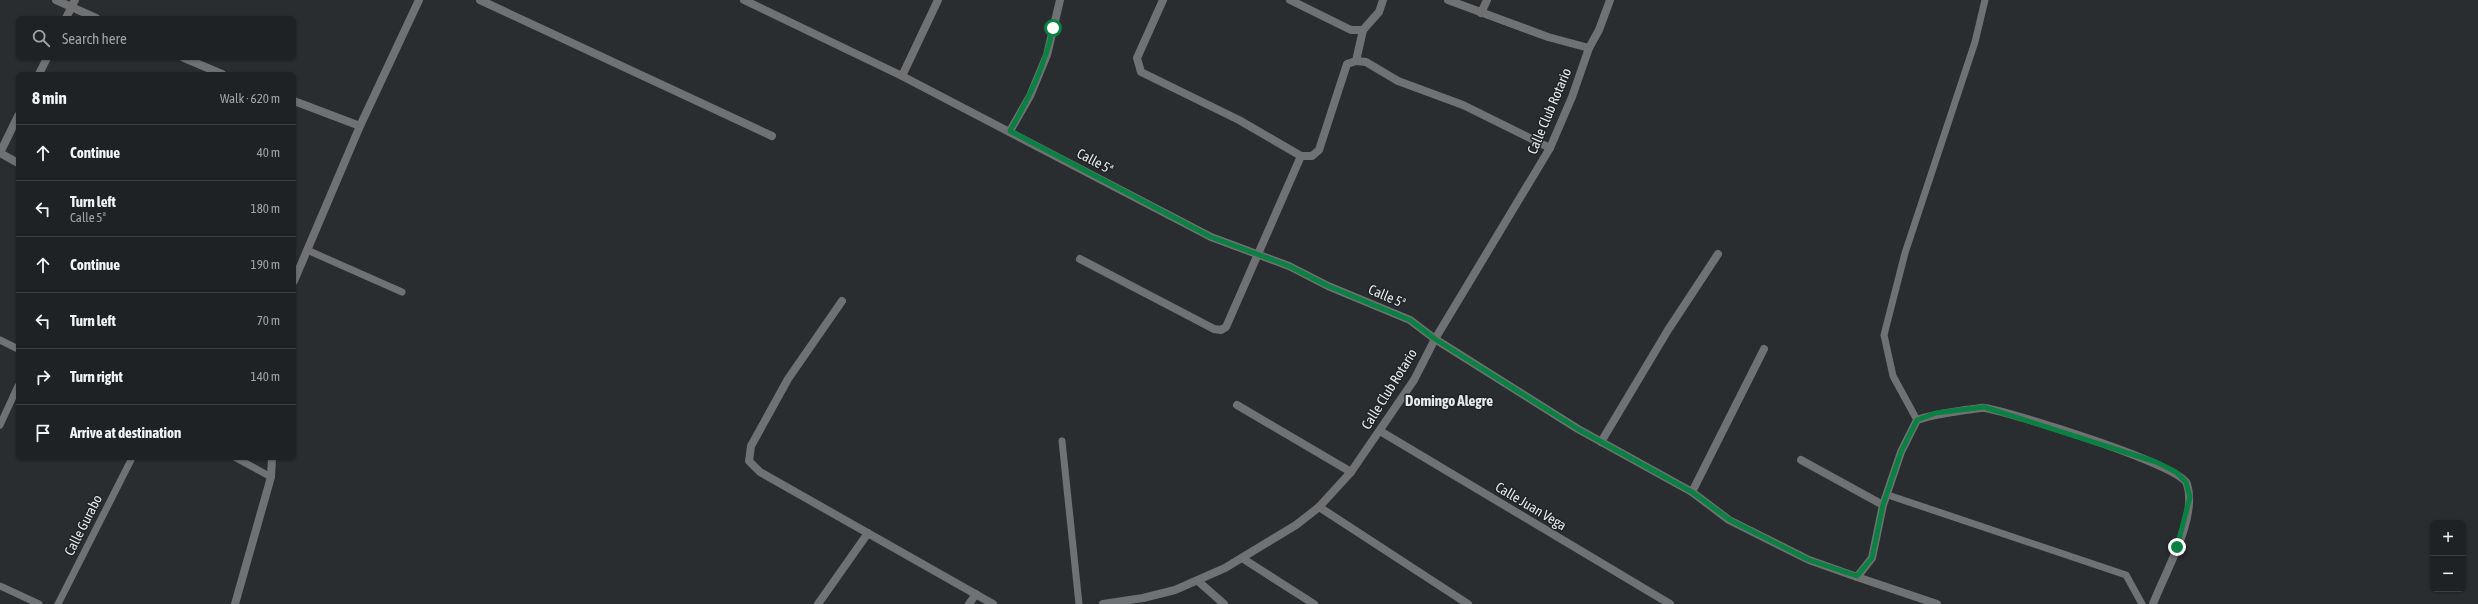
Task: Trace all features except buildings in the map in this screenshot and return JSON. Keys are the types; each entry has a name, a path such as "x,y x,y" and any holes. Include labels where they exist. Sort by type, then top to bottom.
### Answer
{"street":[{"path":"56,0 73,4 93,16"},
{"path":"296,276 360,126 418,0"},
{"path":"480,0 772,136"},
{"name":"Calle 5ª","path":"744,0 902,76 1211,237 1256,254 1410,320 1435,339 1600,442 1692,492 1730,520 1789,550 1809,560 1937,604"},
{"path":"902,76 938,0"},
{"path":"1010,131 1030,96 1047,55 1060,0"},
{"path":"1163,0 1137,58 1141,72 1238,120 1301,156 1312,156 1319,150 1347,64 1356,61 1366,62 1398,81 1463,105 1550,148"},
{"path":"1290,0 1351,30 1363,30"},
{"path":"1356,61 1363,30 1379,12 1383,0"},
{"path":"1448,0 1548,37 1589,48"},
{"path":"1481,13 1487,0"},
{"name":"Calle Club Rotario","path":"1103,604 1143,598 1198,581 1242,558 1296,525 1319,507 1351,472 1414,380 1435,339 1550,148 1572,97 1589,48 1599,30 1610,0"},
{"path":"67,16 73,4"},
{"path":"40,72 46,60"},
{"path":"189,60 217,72"},
{"path":"296,102 360,126"},
{"path":"16,120 0,153 16,162"},
{"path":"1080,259 1214,329 1221,330 1226,327 1256,254 1301,156"},
{"path":"1600,442 1668,330 1718,254"},
{"path":"842,301 788,380 750,446 749,461 760,472 994,604"},
{"path":"1692,492 1764,349"},
{"path":"1237,405 1351,472"},
{"path":"1857,576 1872,558 1883,505 1888,495 1903,446 1917,420 1936,413 1984,407 2134,454 2176,472 2186,482 2190,497 2188,511 2177,547 2153,604"},
{"name":"Calle Juan Vega","path":"1380,431 1670,604"},
{"path":"235,604 271,477 272,460"},
{"path":"1801,460 1883,505"},
{"path":"1319,507 1468,604"},
{"path":"818,604 868,533"},
{"path":"1242,558 1314,604"},
{"path":"1198,581 1224,604"},
{"path":"970,604 976,594"}],"lane":[{"path":"1917,420 1893,376 1884,335 1905,253 1975,42 1984,0"},
{"path":"307,250 402,292"},
{"path":"0,340 16,348"},
{"path":"0,425 16,390"},
{"path":"1062,441 1079,604"},
{"name":"Calle Gurabo","path":"58,604 131,460"},
{"path":"240,460 271,477"},
{"path":"1888,495 2126,575 2142,604"},
{"path":"0,586 39,604"}],"district":[{"name":"Domingo Alegre","path":"1449,401"}],"route":[{"path":"1053,28 1047,55 1030,96 1010,131 1211,237 1289,266 1328,286 1410,320 1435,339 1578,429 1692,492 1730,520 1809,560 1857,576 1872,558 1883,505 1891,488 1901,452 1908,434 1917,420 1936,413 1984,407 2134,454 2156,462 2176,472 2186,482 2190,497 2188,511 2177,547"}]}
